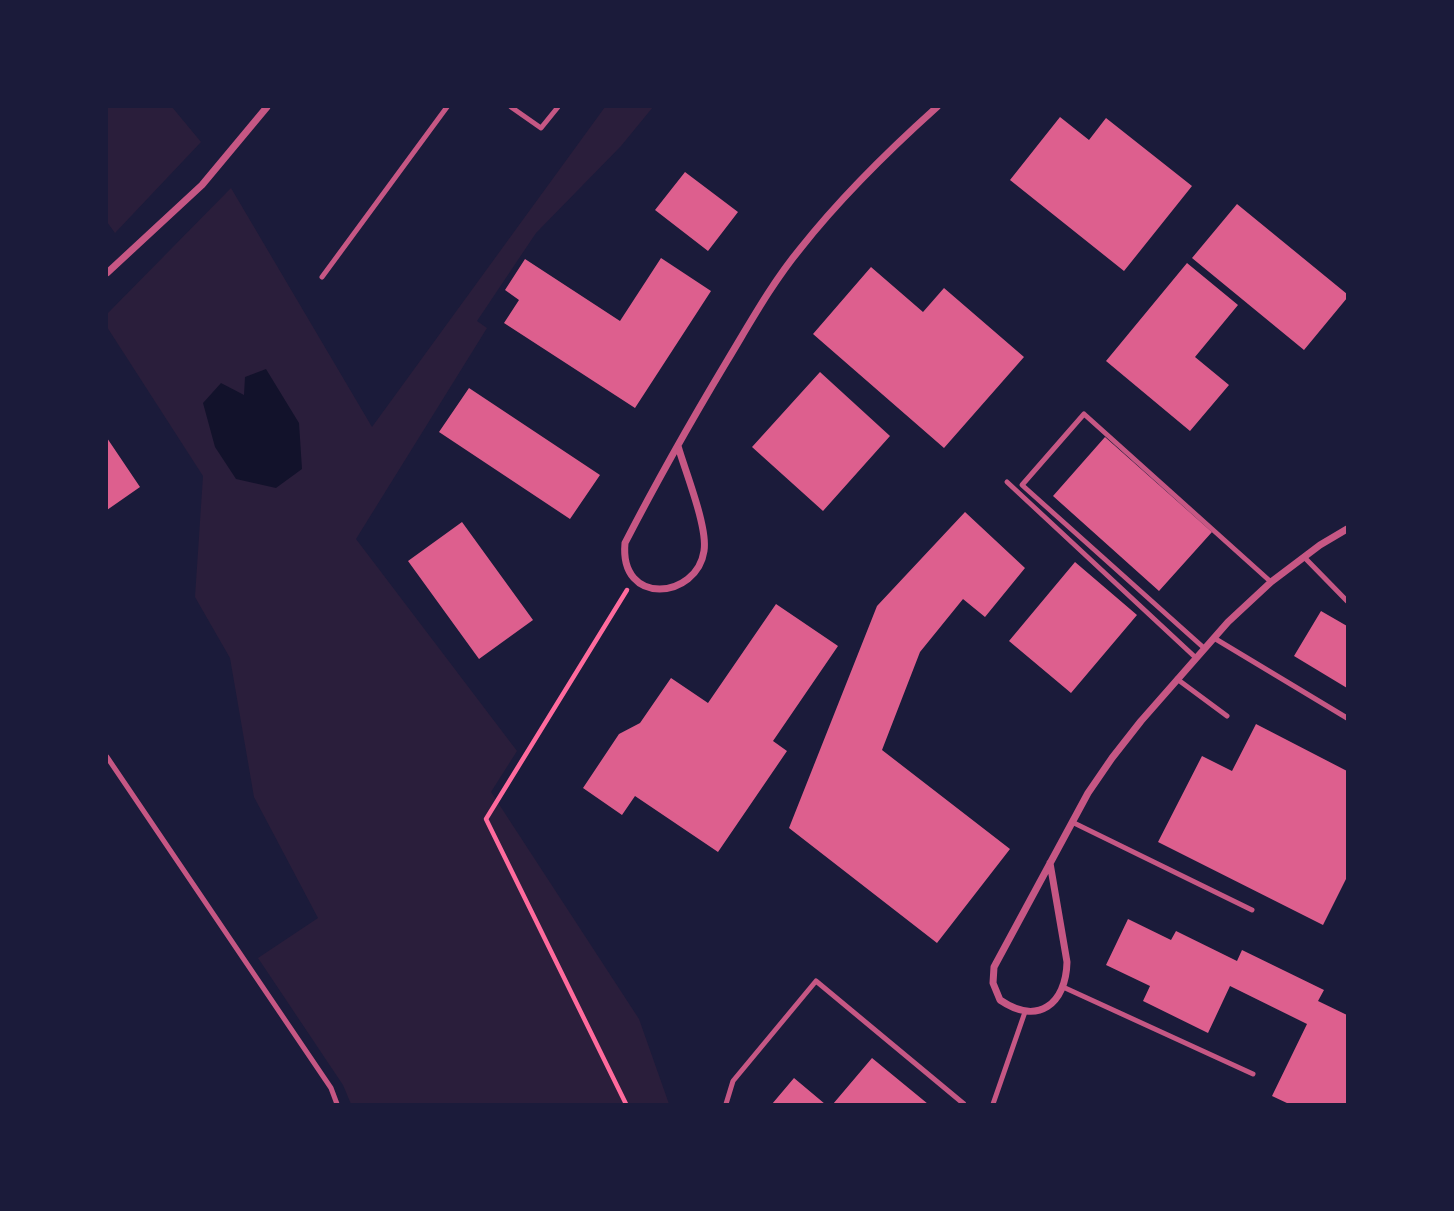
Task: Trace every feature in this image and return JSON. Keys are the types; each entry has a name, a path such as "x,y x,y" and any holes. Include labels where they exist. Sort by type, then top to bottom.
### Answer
{"street":[{"path":"107,273 202,185 267,107"},
{"path":"678,446 704,536 704,552 697,568 687,579 666,590 655,589 634,579 624,558 625,543 678,446 752,319 798,251 830,214 894,145 937,107"},
{"path":"1051,863 1068,962 1058,998 1048,1008 1025,1012 1000,1000 993,983 993,972 1000,952 1072,822 1112,758 1204,648 1271,582 1347,529"}],"lane":[{"path":"322,276 447,107"},
{"path":"511,107 541,128 558,107"},
{"path":"1204,648 1022,485 1084,414 1271,582"},
{"path":"1007,482 1196,658"},
{"path":"1304,557 1347,601"},
{"path":"1214,638 1347,718"},
{"path":"1177,679 1227,716"},
{"path":"107,757 331,1088 337,1104"},
{"path":"1072,822 1252,910"},
{"path":"726,1104 733,1081 816,981 964,1104"},
{"path":"1063,987 1253,1073"},
{"path":"993,1104 1025,1012"}],"path":[{"path":"626,1104 486,819 634,579"}],"shaded area":[{"path":"107,107 172,107 201,142 115,233 107,222"},
{"path":"605,107 653,107 621,146 536,233 477,321 487,328 356,539 517,751 491,792 639,1019 669,1104 351,1104 343,1085 258,958 318,918 254,797 230,658 195,597 203,476 107,327 107,314 231,188 372,427"},
{"path":"266,369 299,423 302,469 276,488 236,479 215,447 203,403 221,383 244,395 245,377"}],"building":[{"path":"1060,117 1089,140 1106,118 1192,186 1124,271 1010,180"},
{"path":"685,172 738,212 708,251 655,210"},
{"path":"1237,204 1347,294 1347,298 1304,350 1192,258"},
{"path":"661,258 711,291 635,408 504,323 519,300 505,290 525,259 620,321"},
{"path":"1187,263 1238,305 1195,357 1229,385 1190,431 1106,361"},
{"path":"871,267 923,312 944,288 1024,357 944,448 813,334"},
{"path":"820,372 890,436 823,511 752,447"},
{"path":"469,388 600,475 570,519 439,432"},
{"path":"1105,437 1212,532 1159,591 1053,496"},
{"path":"107,438 140,487 107,510"},
{"path":"965,512 1025,568 985,617 963,599 920,652 882,750 1010,849 937,943 789,828 877,606"},
{"path":"462,522 533,620 479,659 408,561"},
{"path":"1075,562 1137,615 1071,693 1009,641"},
{"path":"776,604 838,646 773,741 787,751 718,852 635,796 622,815 583,788 619,734 640,723 671,678 708,703"},
{"path":"1321,611 1347,626 1347,688 1294,656"},
{"path":"1256,724 1347,771 1347,877 1323,925 1158,842 1202,756 1232,771"},
{"path":"1128,919 1171,940 1176,931 1237,961 1242,950 1324,990 1318,1001 1347,1015 1347,1104 1289,1104 1272,1096 1307,1024 1230,986 1208,1033 1143,1001 1150,986 1106,965"},
{"path":"872,1058 928,1104 833,1104"},
{"path":"794,1078 825,1104 772,1104"}]}
